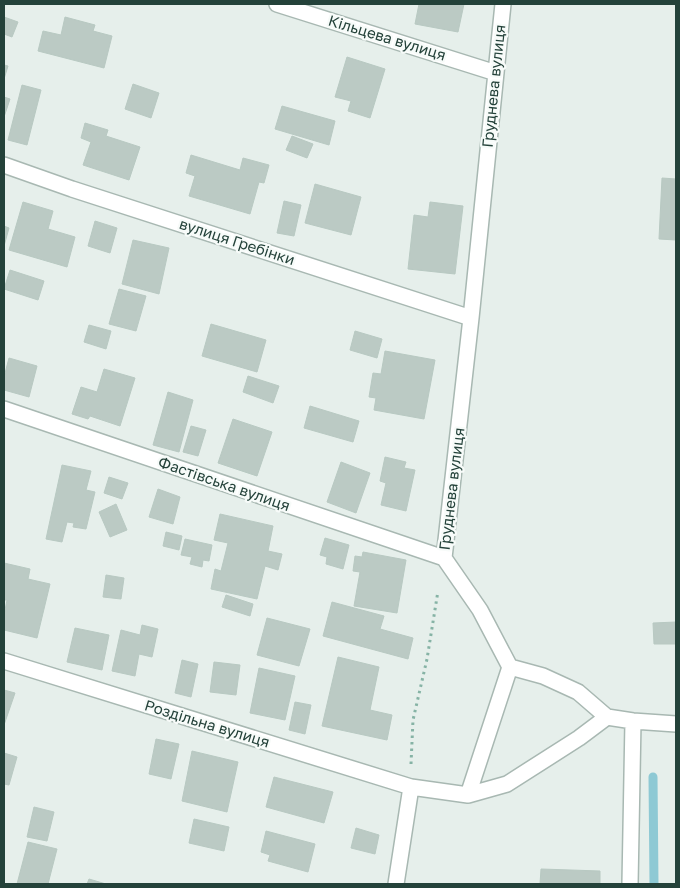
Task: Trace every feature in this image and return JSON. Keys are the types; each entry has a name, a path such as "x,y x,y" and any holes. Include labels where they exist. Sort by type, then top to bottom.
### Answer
{"street":[{"name":"Кільцева вулиця","path":"277,4 496,72"},
{"name":"Груднева вулиця","path":"503,4 444,558 480,610 510,667"},
{"name":"вулиця Гребінки","path":"4,164 72,189 471,318"},
{"name":"Фастівська вулиця","path":"4,409 444,558"},
{"name":"Роздільна вулиця","path":"4,661 411,787"},
{"path":"468,795 510,667 543,676 578,692 608,717 632,721 676,724"},
{"path":"396,884 411,787 468,795 507,784 608,717"},
{"path":"630,884 632,721"}],"path":[{"path":"411,787 413,720 427,659 444,558"}],"building":[{"path":"419,4 464,4 458,32 415,24"},
{"path":"4,17 18,22 12,37 4,34"},
{"path":"65,17 95,25 93,31 112,36 104,68 38,51 43,31 61,35"},
{"path":"347,57 385,69 370,118 348,111 351,101 335,97"},
{"path":"4,65 8,66 4,79"},
{"path":"133,84 159,93 151,118 125,109"},
{"path":"22,85 41,90 27,145 8,140"},
{"path":"4,97 10,99 4,117"},
{"path":"282,106 335,121 329,145 275,129"},
{"path":"85,123 108,130 106,136 140,147 129,180 83,165 91,142 81,138"},
{"path":"292,136 313,144 307,158 286,150"},
{"path":"191,155 240,170 243,158 269,165 264,183 259,182 250,214 189,196 195,176 186,173"},
{"path":"662,178 676,179 676,240 659,239"},
{"path":"315,184 361,197 351,235 305,223"},
{"path":"284,201 301,205 294,236 277,233"},
{"path":"23,202 53,211 48,229 75,237 67,267 9,250"},
{"path":"430,202 463,206 455,274 408,269 414,215 428,217"},
{"path":"95,221 117,228 110,253 88,246"},
{"path":"4,226 9,228 4,246"},
{"path":"133,240 169,248 159,294 122,284"},
{"path":"10,270 44,281 38,300 4,289"},
{"path":"119,289 146,296 136,331 109,324"},
{"path":"211,324 266,340 257,372 202,356"},
{"path":"89,325 111,331 106,349 84,342"},
{"path":"355,331 382,339 377,358 350,350"},
{"path":"385,351 435,360 424,419 374,410 376,398 369,397 373,373 381,374"},
{"path":"9,358 37,366 29,397 4,390 4,377"},
{"path":"104,369 135,378 120,426 90,416 88,419 72,414 81,387 97,392"},
{"path":"248,376 279,386 273,403 243,392"},
{"path":"168,392 193,400 179,452 153,445"},
{"path":"310,406 359,421 353,442 304,428"},
{"path":"233,419 272,432 257,476 218,463"},
{"path":"191,426 206,430 198,456 183,452"},
{"path":"385,457 406,462 404,468 415,470 406,511 381,505 386,483 380,481"},
{"path":"341,462 370,473 356,513 327,502"},
{"path":"62,465 91,471 86,490 95,492 86,529 73,527 74,523 67,522 62,542 46,539"},
{"path":"109,477 128,483 122,499 104,493"},
{"path":"158,489 180,497 173,524 149,517"},
{"path":"116,504 127,530 110,537 99,512"},
{"path":"220,514 273,526 268,551 282,554 278,570 265,566 257,599 211,589 215,569 221,571 228,543 214,540"},
{"path":"166,532 182,536 179,550 163,546"},
{"path":"325,538 349,545 343,569 326,564 327,557 320,555"},
{"path":"185,539 212,545 209,561 203,560 202,567 190,564 192,557 181,555"},
{"path":"363,552 406,560 397,613 354,606 360,572 353,571 355,556 362,557"},
{"path":"4,563 30,569 28,579 50,584 37,638 4,630 7,600 4,600"},
{"path":"106,575 124,578 121,599 103,597"},
{"path":"226,595 253,604 250,616 222,607"},
{"path":"332,602 384,616 380,629 413,638 408,659 323,636"},
{"path":"267,618 310,629 299,666 257,655"},
{"path":"676,622 676,644 654,644 653,623"},
{"path":"142,625 158,629 152,657 139,654 135,676 112,671 121,630 140,635"},
{"path":"75,628 109,635 102,670 67,662"},
{"path":"338,657 379,667 370,710 392,715 387,740 322,726"},
{"path":"182,660 198,664 191,697 175,693"},
{"path":"214,662 240,665 236,695 210,692"},
{"path":"259,668 295,676 285,720 250,713"},
{"path":"4,690 15,693 4,725"},
{"path":"295,702 311,705 305,734 289,730"},
{"path":"156,739 179,744 171,779 149,774"},
{"path":"192,751 238,762 227,812 182,801"},
{"path":"4,753 17,757 9,785 4,784"},
{"path":"274,777 333,792 324,823 266,807"},
{"path":"34,807 54,812 47,841 27,837"},
{"path":"194,819 229,827 224,851 189,843"},
{"path":"356,828 379,835 375,854 351,848"},
{"path":"266,831 315,844 308,872 268,861 270,855 261,852"},
{"path":"28,842 57,849 48,884 17,884"},
{"path":"541,869 600,871 600,884 540,884"},
{"path":"89,879 106,884 87,884"}],"waterway":[{"path":"653,777 654,884"}]}
